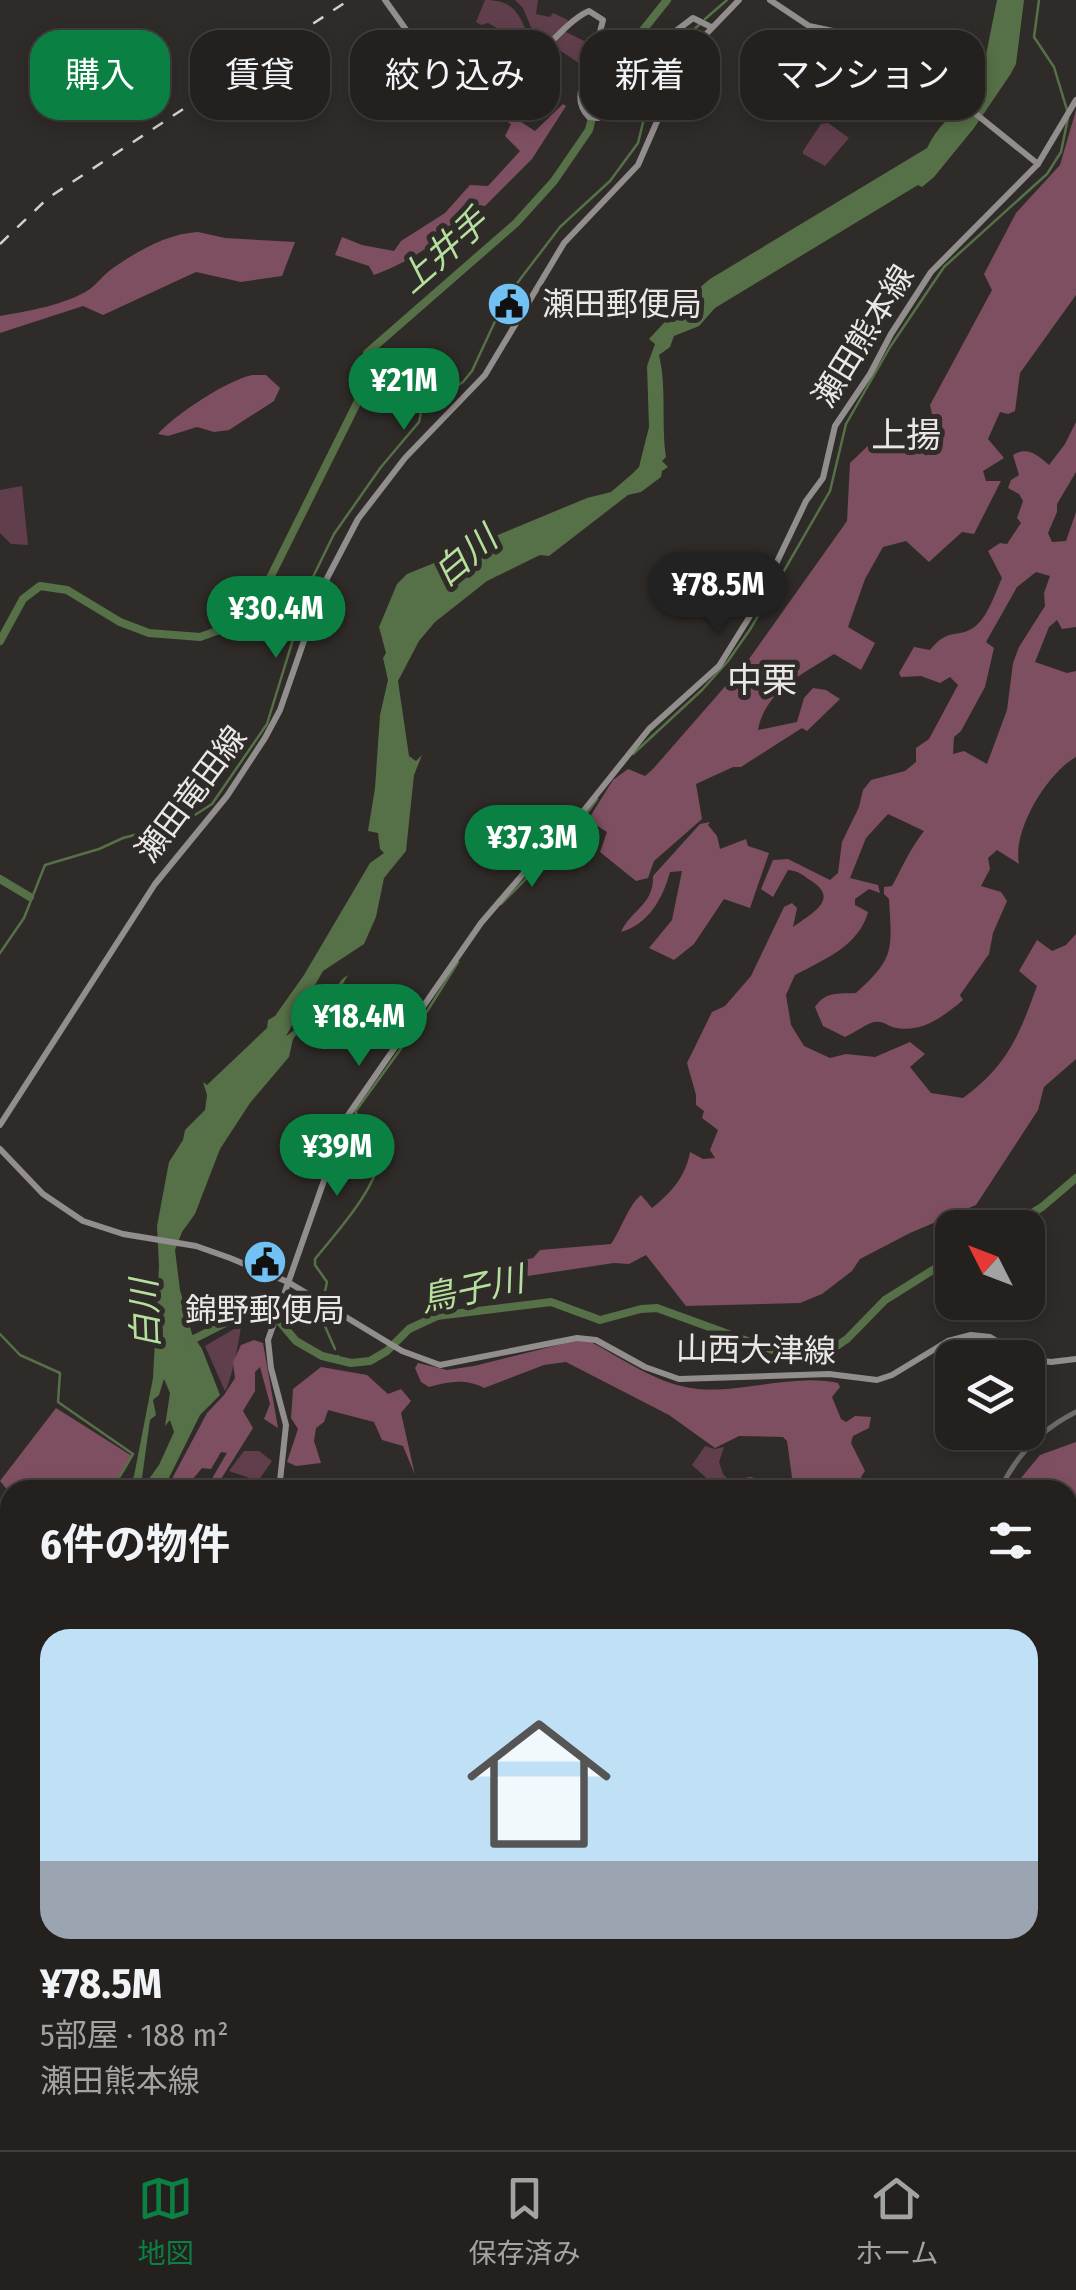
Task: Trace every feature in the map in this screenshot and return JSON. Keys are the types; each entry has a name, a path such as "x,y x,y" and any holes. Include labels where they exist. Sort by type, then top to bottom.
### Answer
{"main road":[{"path":"384,0 412,35 476,88 488,91 524,69 589,11 603,20 600,32 604,43 582,81 584,112 593,118 629,72 646,64 690,19 705,23"},
{"name":"瀬田竜田線","path":"0,1125 155,884 227,796 265,738 280,710 323,586 358,519 404,458 485,374 564,243 638,165 651,142 676,72 705,23 740,0"},
{"path":"770,0 809,26 888,47 1038,164"},
{"name":"瀬田熊本線","path":"279,1480 286,1426 268,1351 272,1320 346,1118 491,911 581,814 650,729 719,666 750,618 806,501 823,478 835,426 930,272 1038,164 1076,100"},
{"name":"山西大津線","path":"0,1149 43,1194 69,1214 92,1225 196,1246 288,1282 389,1344 440,1366 549,1342 587,1338 603,1342 656,1372 692,1380 829,1374 877,1380 935,1348"},
{"name":"山西大津線","path":"948,1340 970,1335 995,1340"},
{"name":"山西大津線","path":"1045,1361 1076,1359"}],"street":[{"path":"1004,1480 1029,1446 1059,1420 1076,1412"}],"shaded area":[{"path":"485,0 496,1 512,7 525,30 499,30 476,22"},
{"path":"515,0 538,0 536,14 550,17 553,13 568,20 566,32 580,39 580,64 560,50 560,30 532,30"},
{"path":"1076,110 1076,295 1020,373 1015,411 1000,412 988,439 1004,458 983,471 986,481 1001,481 974,534 962,532 929,562 906,541 883,547 865,579 848,627 875,643 861,670 834,654 777,694 768,704 758,730 797,722 804,698 813,688 826,690 840,699 807,731 802,728 741,767 696,784 702,819 654,861 648,878 636,881 600,852 607,832 588,820 613,780 628,769 645,776 653,769 749,659 847,521 850,463 873,441 910,441 934,423 930,405 992,290 984,274 1016,213 1060,165"},
{"path":"504,120 518,120 535,131 546,120 557,120 532,159 485,206 478,205 418,254 374,275 369,266 335,255 342,237 394,251 401,241 445,213 470,185 488,186 520,151 505,136 511,124"},
{"path":"828,123 849,138 825,166 803,151 821,124"},
{"path":"198,232 225,238 295,242 282,276 241,282 196,272 103,315 83,306 0,333 0,316 70,299 90,289 110,270 143,249"},
{"path":"252,375 266,375 280,388 274,401 229,430 214,432 197,427 168,436 158,434 202,399"},
{"path":"1076,422 1076,472 1057,504 1048,533 1052,542 1066,541 1076,512 1076,627 1062,629 1057,620 1049,627 1035,662 1067,673 1076,671 1076,757 1054,776 1034,804 1021,836 1019,864 997,850 988,858 990,869 981,886 1001,892 1007,901 989,954 960,995 963,1000 925,1025 907,1029 874,1022 845,1037 823,1026 815,1007 819,1002 833,994 856,993 878,971 888,952 891,930 889,899 884,887 892,886 924,831 888,814 866,838 850,878 878,885 880,893 869,889 855,899 855,905 868,912 863,924 839,951 795,975 786,995 791,1025 804,1046 830,1058 846,1054 875,1057 910,1042 925,1054 910,1067 931,1093 963,1098 991,1074 1017,1035 1037,986 1019,971 1037,940 1052,951 1066,945 1076,934 1076,1059 1044,1087 1038,1110 976,1205 964,1210 935,1210 935,1222 860,1259 852,1271 822,1294 800,1303 686,1306 646,1255 629,1264 521,1277 468,1292 463,1285 494,1280 515,1262 533,1258 540,1250 611,1244 641,1195 652,1208 671,1190 685,1169 690,1152 703,1159 715,1158 710,1150 718,1130 702,1118 704,1111 696,1105 687,1063 712,1012 725,1006 751,976 784,907 792,903 797,908 793,927 823,900 819,887 792,870 788,870 773,897 761,889 773,860 788,859 830,880 838,873 842,842 863,790 871,780 905,771 916,762 916,748 929,739 958,685 950,677 940,683 921,676 901,677 899,673 914,647 930,650 942,638 967,631 983,618 1002,578 988,551 1000,543 1007,544 1021,523 1017,518 1023,501 1008,488 1019,475 1013,455 1028,452 1049,465","holes":["1036,572 1050,576 1044,593 1045,606 1013,663 1007,710 987,764 964,751 953,754 954,737 985,687 994,648 986,642 1017,587"]},
{"path":"22,486 28,545 11,544 0,533 0,490"},
{"path":"710,822 720,849 746,839 748,846 769,853 750,908 724,899 694,944 674,960 649,948 672,920 682,871 670,872 653,909 639,923 621,932 650,894 653,876 700,824"},
{"path":"241,1325 232,1370 225,1391 205,1346"},
{"path":"254,1340 263,1343 278,1428 264,1419 270,1404 260,1367 255,1372 255,1391 243,1411 253,1428 221,1479 211,1480 227,1453 221,1452 211,1469 202,1468 192,1480 171,1480 207,1413 235,1378 233,1362 241,1345"},
{"path":"578,1340 591,1342 629,1364 683,1387 715,1389 805,1380 838,1383 840,1387 832,1397 841,1419 846,1422 855,1416 871,1417 869,1428 853,1436 851,1443 865,1471 863,1480 790,1480 787,1441 783,1437 739,1436 715,1448 669,1415 566,1362 544,1365 484,1388 463,1382 429,1387 421,1382 415,1368 418,1363 447,1370"},
{"path":"321,1367 367,1375 388,1394 401,1389 411,1401 401,1413 415,1475 403,1446 382,1440 374,1422 328,1410 324,1422 316,1428 314,1441 321,1463 296,1466 287,1462 298,1429 291,1418 293,1389"},
{"path":"56,1408 132,1456 114,1480 1,1480"},
{"path":"1076,1442 1076,1480 1019,1480 1040,1455"},
{"path":"705,1446 724,1447 719,1462 729,1480 709,1480 692,1465"},
{"path":"244,1451 259,1451 272,1461 259,1480 229,1471"}],"water":[{"path":"997,0 1024,0 1016,64 985,112 985,57"},
{"name":"白川","path":"979,120 922,187 918,185 715,308 699,326 674,336 670,347 659,355 666,457 662,461 668,467 661,477 641,492 628,495 549,556 540,555 487,581 435,622 419,641 398,681 409,756 416,761 422,755 414,775 406,851 384,878 376,917 364,944 323,971 286,1036 348,975 332,1003 314,1013 293,1039 289,1057 250,1103 220,1149 195,1214 175,1250 180,1290 192,1334 220,1395 200,1415 168,1480 148,1480 174,1432 170,1420 165,1426 170,1393 164,1379 153,1400 156,1415 150,1420 142,1478 132,1480 153,1378 159,1266 157,1226 169,1162 185,1130 205,1110 207,1095 203,1082 207,1085 267,1028 268,1020 304,975 370,863 384,853 378,833 368,831 380,715 388,680 379,627 397,584 407,574 473,550 493,537 611,492 639,467 649,427 647,366 655,344 649,339 710,279 927,148 944,123"}],"waterway":[{"name":"上井手","path":"0,641 23,599 40,586 67,590 120,622 149,633 200,637 228,627 241,617 268,582 359,399 367,353 516,223 554,181 589,130 595,106 624,54 667,0"},
{"path":"705,19 727,0"},
{"path":"1039,0 1034,37 1054,67 1067,110"},
{"path":"0,953 24,918 45,865 184,822 212,804 267,724 311,581 334,534 381,467 419,422 422,408 463,382 472,371 504,302 560,227 610,181 638,143 661,69 672,49 699,25"},
{"path":"633,754 702,690 751,628 830,491 846,424 890,347 944,267 1047,174 1061,152 1068,118"},
{"path":"501,904 577,827 597,799"},
{"name":"上井手","path":"0,879 30,897"},
{"path":"335,1349 320,1315 327,1282 315,1259 359,1203 381,1155 381,1139 355,1112 458,962"},
{"name":"鳥子川","path":"1037,1210 1076,1178"},
{"name":"鳥子川","path":"188,1342 251,1310 270,1310 296,1341 322,1356 351,1363 370,1361 387,1351 409,1329 437,1316 551,1302 600,1320 657,1308 783,1354 825,1354 847,1339 885,1300 935,1269"},
{"path":"0,1334 20,1355 60,1373 58,1402 133,1454 115,1480"},
{"name":"鳥子川","path":"338,1356 339,1360"}],"railway":[{"path":"0,244 48,198 349,0"}],"place":[{"name":"瀬田郵便局","path":"509,304"},
{"name":"錦野郵便局","path":"265,1262"}],"district":[{"name":"上揚","path":"906,435"},
{"name":"中栗","path":"762,680"}]}
